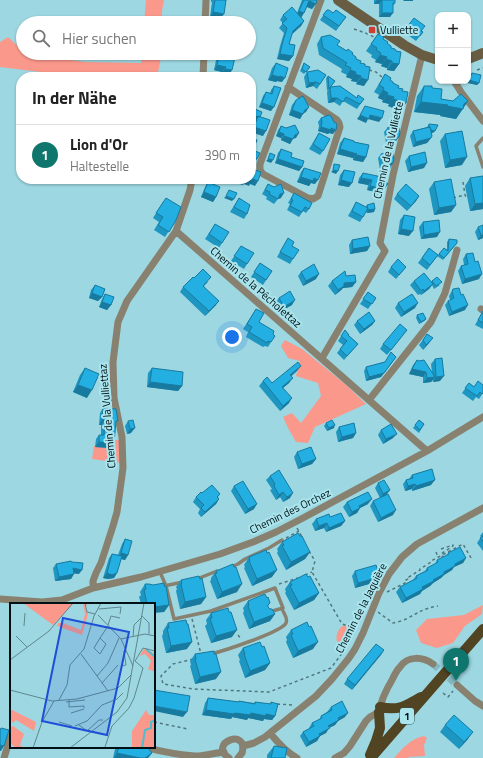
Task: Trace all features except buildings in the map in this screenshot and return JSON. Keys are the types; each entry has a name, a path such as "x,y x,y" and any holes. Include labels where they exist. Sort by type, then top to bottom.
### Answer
{"main road":[{"path":"338,0 398,42 422,55 435,59"},
{"path":"471,58 483,53"},
{"name":"1","path":"370,758 483,629"},
{"path":"466,648 483,637"},
{"path":"370,758 380,728 380,710 402,707 428,693"}],"street":[{"path":"205,16 206,0"},
{"path":"288,87 337,120 340,127 318,196 313,199 308,198 263,174 260,170 260,164 288,87 321,0"},
{"name":"Chemin de la Vulliette","path":"322,358 385,251 380,243 393,175 422,55"},
{"path":"203,72 204,60"},
{"path":"456,84 483,121"},
{"path":"176,231 191,184"},
{"name":"Chemin de la Pécholettaz","path":"176,231 427,451"},
{"name":"Chemin de la Vulliettaz","path":"93,588 93,581 101,563 117,512 123,468 122,438 114,398 113,362 118,322 127,301 176,231"},
{"path":"369,400 431,322 445,293 457,250"},
{"name":"Chemin des Orchez","path":"0,599 62,602 93,588 160,572 220,554 258,540 299,521 427,451 483,417"},
{"name":"Chemin de la Jaquière","path":"243,746 254,743 265,737 320,693 332,679 355,649 379,593 389,574 402,557 417,544 483,508"},
{"path":"335,758 350,746 366,721 380,710 387,689 402,664 409,660 418,658 425,659 433,664"},
{"path":"456,687 483,706"},
{"path":"270,733 283,747 297,758"},
{"path":"4,758 10,738"},
{"path":"229,758 224,752 225,744 231,739 235,739 238,740 243,746 242,753 238,758"},
{"path":"148,748 191,756 224,752"}],"lane":[{"path":"483,138 476,146 483,167"},
{"path":"225,568 238,564 282,540"},
{"path":"159,587 198,579 218,571"},
{"path":"160,572 166,586 174,619 211,611 275,588 283,608 266,613"},
{"path":"200,657 217,653 270,634 283,627 287,620 283,611"}],"path":[{"path":"354,29 371,35 377,39"},
{"path":"477,70 483,68"},
{"path":"367,70 376,72 383,79"},
{"path":"463,182 465,196 467,199"},
{"path":"448,199 465,196"},
{"path":"296,526 302,537"},
{"path":"282,540 299,531"},
{"path":"387,593 405,582 404,581 431,561 463,544 471,558"},
{"path":"441,549 453,545 441,554 442,555"},
{"path":"308,549 315,561 312,572 342,624 348,626 351,631 351,639 355,649"},
{"path":"436,552 439,562"},
{"path":"442,555 444,559"},
{"path":"275,588 277,585 312,572"},
{"path":"415,573 417,578"},
{"path":"410,578 412,582"},
{"path":"371,614 378,612 393,623 404,620 422,610 438,606"},
{"path":"191,616 200,657 173,664 161,676 163,684 192,689 269,692 331,668 343,652 343,646 351,639"},
{"path":"238,635 242,640"},
{"path":"443,693 448,697 456,687"},
{"path":"278,704 294,705 300,709"},
{"path":"155,722 188,729"}],"shaded area":[{"path":"146,0 164,0 162,16 145,16"},
{"path":"8,37 16,44 16,60 71,60 85,62 141,63 141,60 161,60 158,72 40,72 0,67 0,42"},
{"path":"285,340 302,349 345,384 366,404 315,427 308,443 296,442 283,417 292,413 301,423 321,396 318,383 296,376 300,361 288,358 281,346"},
{"path":"111,440 120,440 121,463 92,459 94,446 110,448"},
{"path":"483,605 482,614 465,626 453,643 437,648 421,643 416,630 427,619 464,615"},
{"path":"344,625 350,631 351,637 346,646 340,647 337,641 337,635 341,627"},
{"path":"424,736 427,738 424,745 425,756 394,758 411,741"}],"tunnel":[{"path":"433,664 457,685"}],"place":[{"name":"Vulliette","path":"372,30"},
{"name":"Lion d'Or","path":"456,681"}]}
